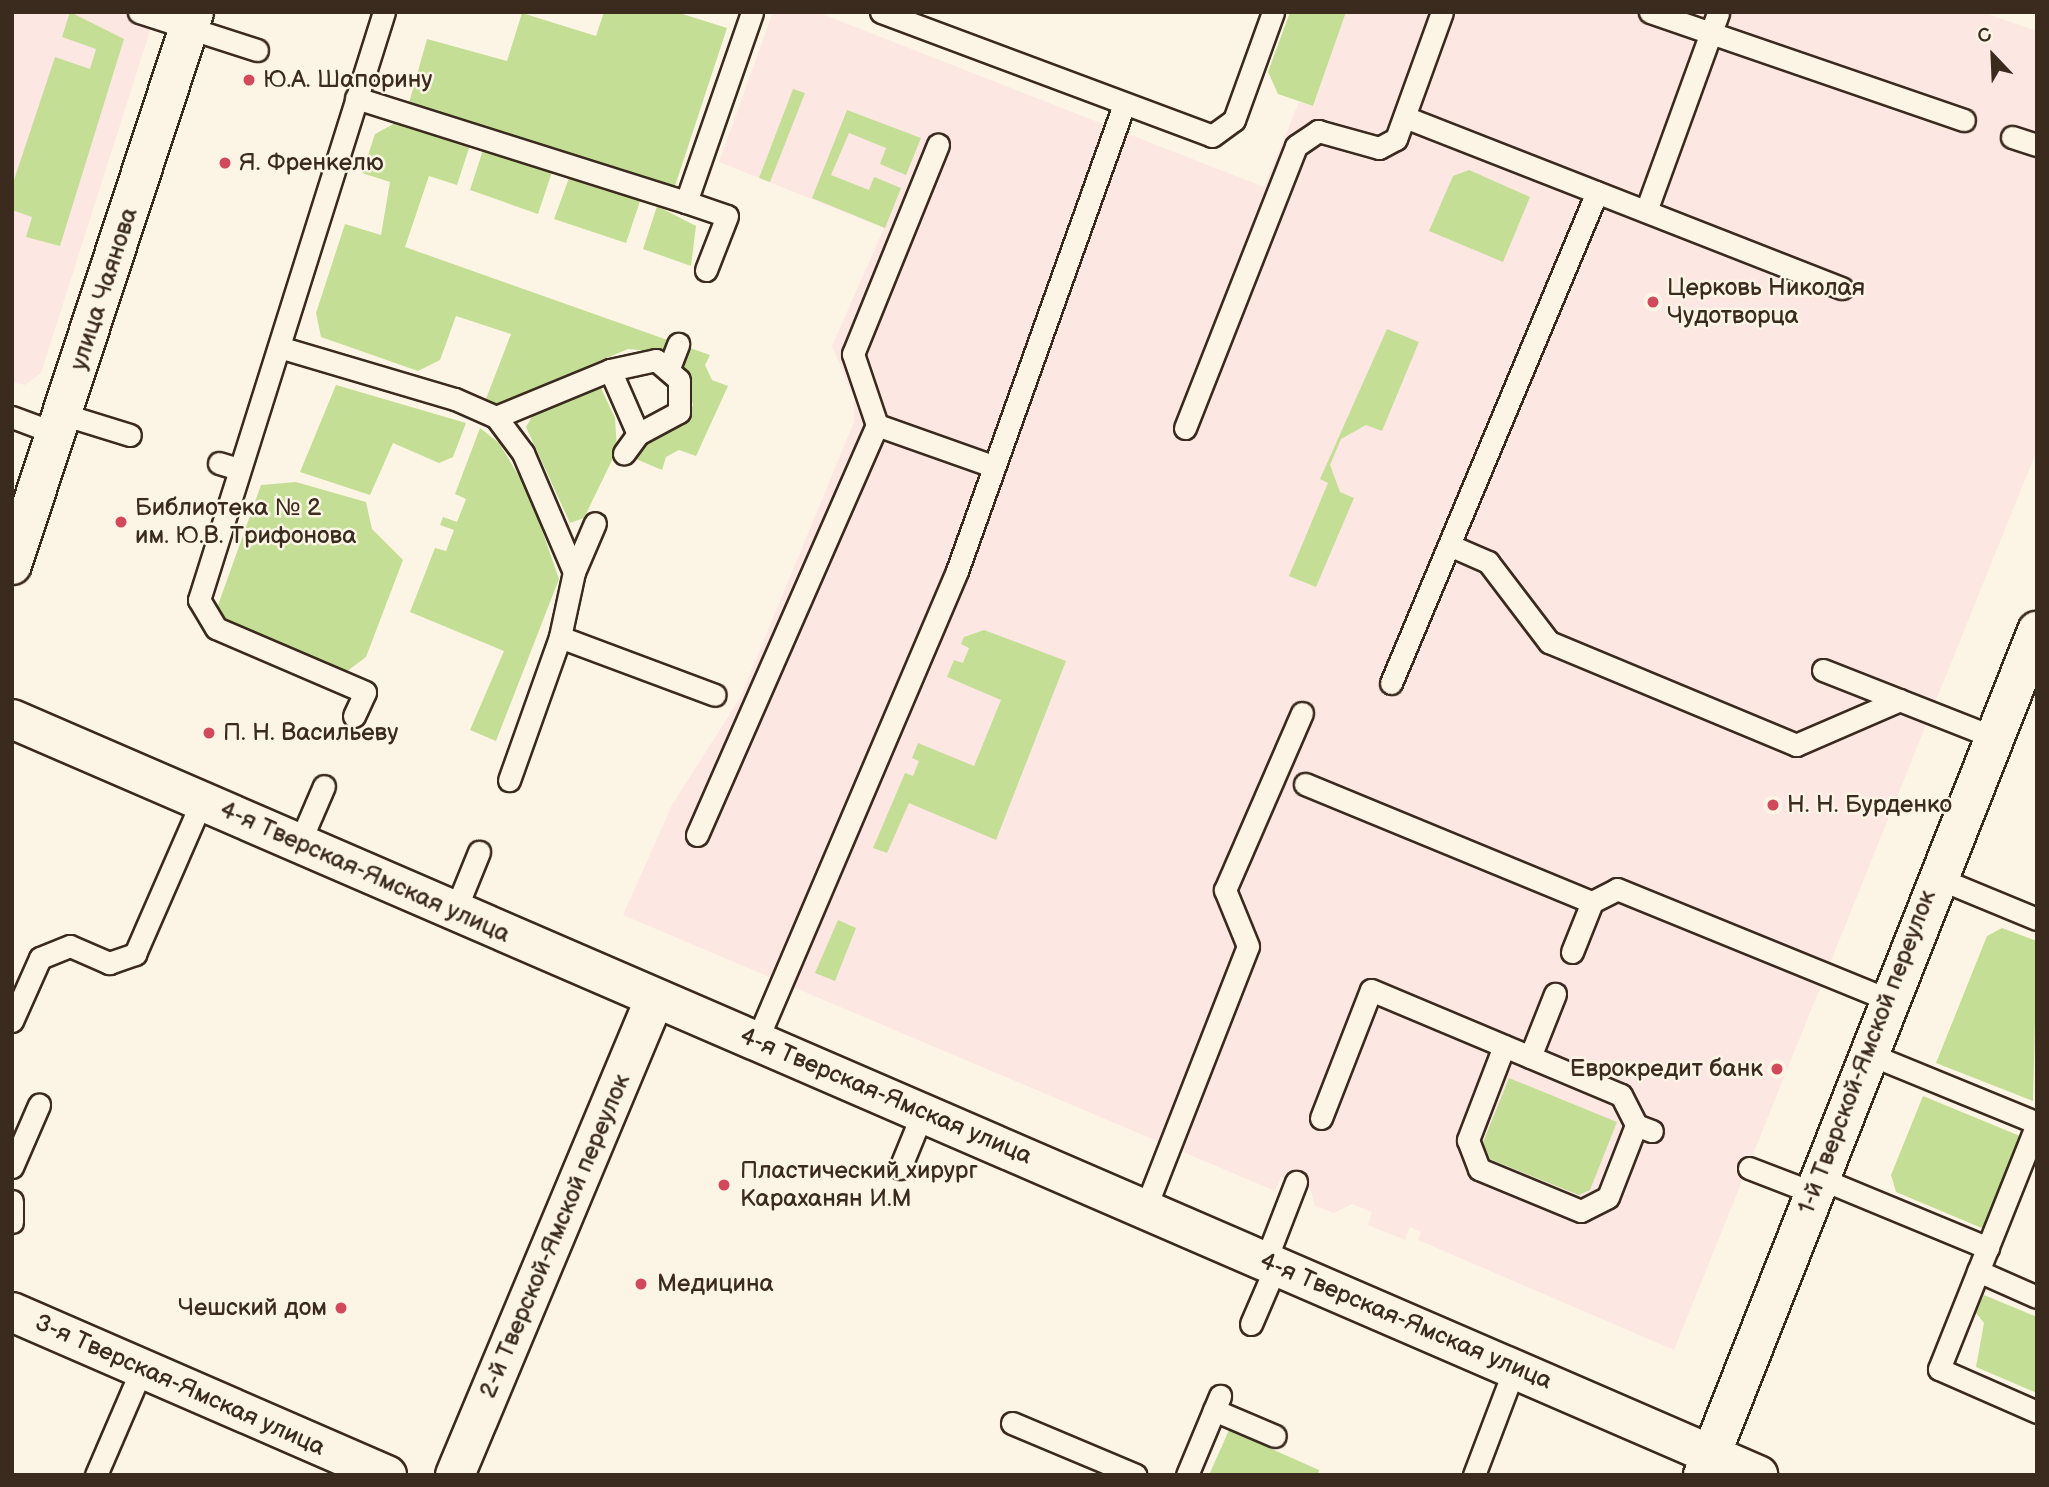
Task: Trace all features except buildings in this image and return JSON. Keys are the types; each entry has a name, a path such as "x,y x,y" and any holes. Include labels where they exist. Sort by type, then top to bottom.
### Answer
{"street":[{"name":"улица Чаянова","path":"12,565 192,20"},
{"name":"1-й Тверской-Ямской переулок","path":"1707,1464 1869,1054 1935,877 2037,631"},
{"name":"4-я Тверская-Ямская улица","path":"12,719 1270,1264 1515,1367 1707,1464 1758,1475"},
{"name":"2-й Тверской-Ямской переулок","path":"455,1475 655,998"},
{"name":"3-я Тверская-Ямская улица","path":"12,1312 387,1475"}],"lane":[{"path":"139,12 192,20 257,50"},
{"path":"354,716 365,692 216,628 201,611 202,587 229,466 279,347 355,87 384,12"},
{"path":"686,202 752,12"},
{"path":"881,12 1202,135 1221,134 1234,120 1273,12"},
{"path":"1185,428 1301,138 1318,131 1379,148 1396,139 1442,12"},
{"path":"1650,12 1964,120"},
{"path":"1646,211 1718,13"},
{"path":"355,87 727,216 706,270"},
{"path":"757,1040 893,728 993,466 1124,105"},
{"path":"1405,117 1842,288"},
{"path":"2012,137 2037,145"},
{"path":"696,835 877,425 853,354 938,145"},
{"path":"1391,683 1597,192"},
{"path":"669,368 678,344"},
{"path":"279,347 496,417 642,359 669,368 682,391 679,412 638,434 624,453"},
{"path":"610,370 638,434"},
{"path":"12,417 130,435"},
{"path":"496,417 557,520 574,572"},
{"path":"877,425 993,466"},
{"path":"509,780 560,637 574,572 595,523"},
{"path":"1448,545 1488,562 1549,642 1796,745 1900,700"},
{"path":"560,637 715,695"},
{"path":"1823,670 1993,737"},
{"path":"1145,1209 1248,946 1225,890 1302,713"},
{"path":"1305,784 1592,902"},
{"path":"299,844 324,786"},
{"path":"12,1021 40,958 70,946 108,963 135,954 202,802"},
{"path":"454,911 479,852"},
{"path":"1935,877 2037,919"},
{"path":"1572,952 1592,902 1617,889 1889,1000"},
{"path":"1321,1118 1371,990 1621,1095 1644,1128 1608,1197 1581,1211 1479,1169 1468,1140 1504,1046"},
{"path":"1530,1057 1555,994"},
{"path":"1869,1054 2037,1124 1940,1369 2037,1412"},
{"path":"12,1167 39,1104"},
{"path":"900,1168 923,1112"},
{"path":"1749,1168 1817,1186 1988,1248"},
{"path":"1251,1324 1296,1182"},
{"path":"12,1201 12,1222"},
{"path":"1978,1272 2037,1297"},
{"path":"1474,1475 1515,1367"},
{"path":"96,1475 142,1368"},
{"path":"1187,1475 1217,1403 1275,1436"},
{"path":"1013,1423 1136,1475"}],"shaded area":[{"path":"12,12 156,12 41,373 25,385 12,382"},
{"path":"773,12 817,12 1264,187 1299,102 1313,106 1346,12 1982,12 2037,31 2037,450 1674,1350 1418,1240 1421,1232 1410,1227 1405,1240 1368,1225 1372,1212 1352,1204 1334,1213 1315,1206 1310,1188 1281,1177 1275,1191 623,915 672,805 740,698 854,422 854,398 832,346 884,228 719,162"}],"green space":[{"path":"70,12 124,39 60,246 26,237 32,217 12,210 12,186 55,57 90,69 96,49 62,37"},
{"path":"604,12 676,12 727,28 675,186 409,103 427,39 507,61 522,13 596,36"},
{"path":"1290,12 1346,12 1313,106 1278,94 1268,72"},
{"path":"793,89 805,93 770,182 759,178"},
{"path":"847,110 921,138 906,175 880,164 886,148 849,133 831,175 869,190 874,177 901,188 885,228 812,198"},
{"path":"397,122 470,145 457,185 429,176 405,247 710,355 705,365 712,380 728,386 696,456 679,450 666,457 662,470 636,459 642,444 682,423 693,405 684,372 661,352 628,349 493,406 486,399 511,334 456,316 440,360 418,371 321,337 316,313 345,224 381,235 390,182 362,173 375,134"},
{"path":"483,150 552,172 538,214 470,190"},
{"path":"1469,170 1530,197 1503,262 1429,231 1453,176"},
{"path":"569,178 640,201 626,243 554,219"},
{"path":"657,206 696,226 691,266 643,249"},
{"path":"1387,329 1419,342 1382,431 1366,425 1341,439 1330,465 1340,492 1354,498 1316,587 1289,576 1328,483 1320,479"},
{"path":"599,384 615,418 617,450 584,518 570,523 526,427 536,410"},
{"path":"336,385 466,423 453,457 439,463 393,443 370,495 300,472"},
{"path":"480,428 499,443 529,493 559,579 496,741 470,730 504,651 410,612 435,548 446,551 454,530 440,525 443,517 457,522 466,499 455,494"},
{"path":"296,482 366,502 372,529 403,560 366,657 346,672 227,624 217,608 261,485"},
{"path":"984,630 1066,661 996,840 909,803 887,853 873,848 905,773 913,776 919,761 912,758 918,743 974,766 1001,700 947,677 954,660 963,663 969,648 961,644 964,637"},
{"path":"838,920 856,928 835,981 815,973"},
{"path":"2002,928 2037,941 2033,1101 1936,1063 1987,936"},
{"path":"1509,1078 1617,1122 1590,1190 1579,1195 1487,1158 1482,1145"},
{"path":"1923,1096 2020,1136 1984,1229 1896,1192 1891,1175"},
{"path":"1984,1295 2037,1317 2037,1393 1976,1367 1984,1323 1976,1313"},
{"path":"1229,1430 1319,1470 1318,1475 1209,1475"}],"place":[{"name":"Ю.А. Шапорину","path":"249,80"},
{"name":"Я. Френкелю","path":"225,163"},
{"name":"Церковь Николая Чудотворца","path":"1653,302"},
{"name":"Библиотека № 2 им. Ю.В. Трифонова","path":"121,522"},
{"name":"П. Н. Васильеву","path":"209,733"},
{"name":"Н. Н. Бурденко","path":"1773,805"},
{"name":"Еврокредит банк","path":"1777,1069"},
{"name":"Пластический хирург Караханян И.М","path":"724,1185"},
{"name":"Медицина","path":"641,1284"},
{"name":"Чешский дом","path":"341,1308"}]}
